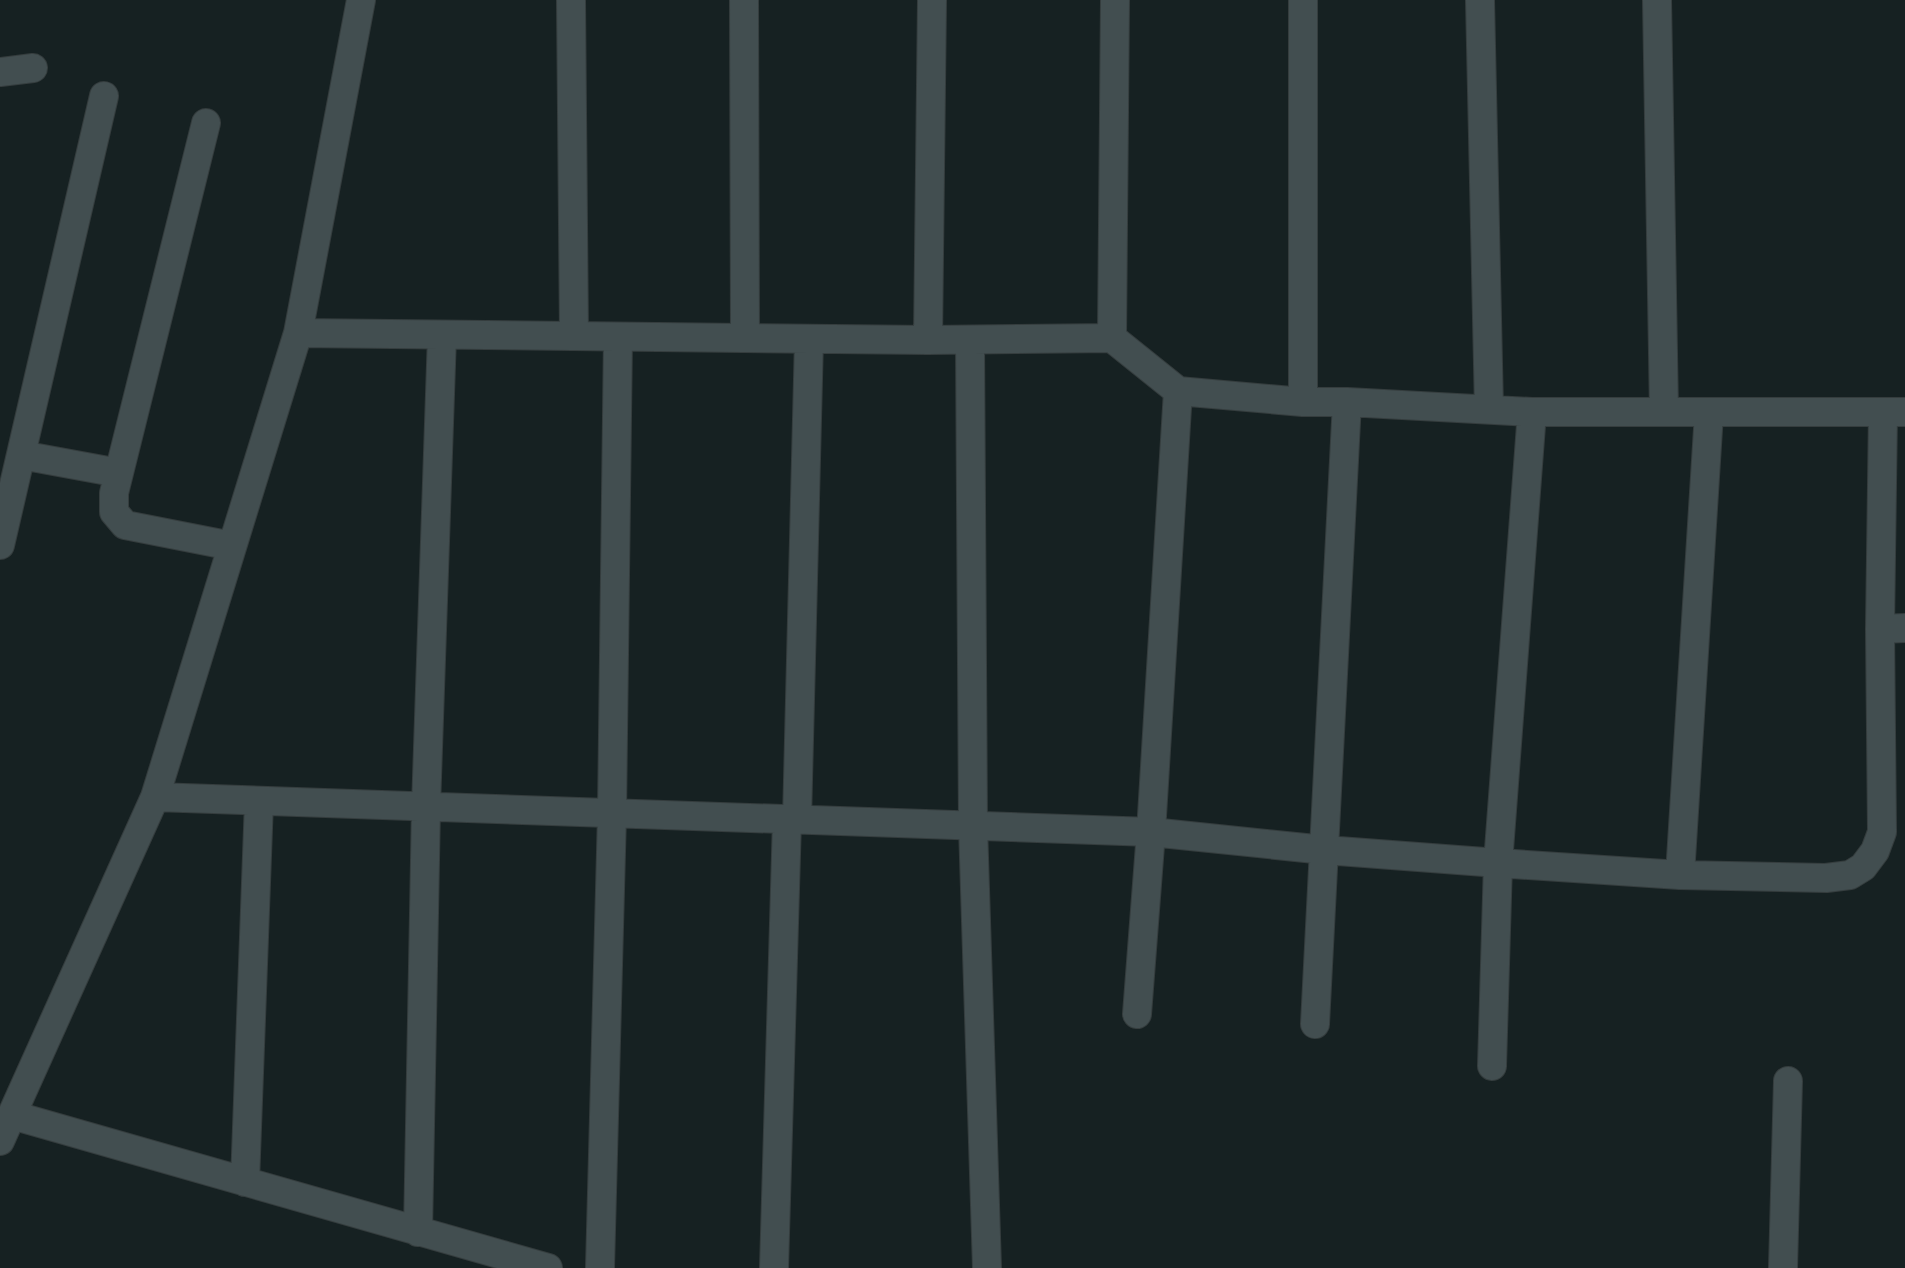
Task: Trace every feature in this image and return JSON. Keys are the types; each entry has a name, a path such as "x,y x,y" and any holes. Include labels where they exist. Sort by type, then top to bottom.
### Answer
{"street":[{"path":"0,1141 155,797 298,333 361,0"},
{"path":"571,0 574,336"},
{"path":"744,0 745,338"},
{"path":"928,340 932,0"},
{"path":"1112,338 1115,0"},
{"path":"1303,0 1303,402"},
{"path":"1480,0 1489,409"},
{"path":"1657,0 1664,412"},
{"path":"0,72 33,68"},
{"path":"0,545 4,509 21,455 104,96"},
{"path":"206,123 114,493 114,512 125,525 232,546"},
{"path":"155,797 1151,832 1325,850 1498,863 1680,875 1826,878 1850,875 1863,867 1875,851 1882,832 1893,628 1894,412 1532,412 1347,402 1303,402 1178,391 1112,338 928,340 298,333"},
{"path":"418,1232 426,807 442,335"},
{"path":"600,1268 612,814 618,337"},
{"path":"774,1268 792,820 808,339"},
{"path":"970,340 973,826 987,1268"},
{"path":"1137,1014 1151,832 1178,391"},
{"path":"1316,1024 1347,402"},
{"path":"1492,1066 1498,863 1532,412"},
{"path":"1680,875 1709,413"},
{"path":"21,455 119,473"},
{"path":"245,1182 259,801"},
{"path":"1783,1268 1788,1081"},
{"path":"12,1115 548,1268"}]}
